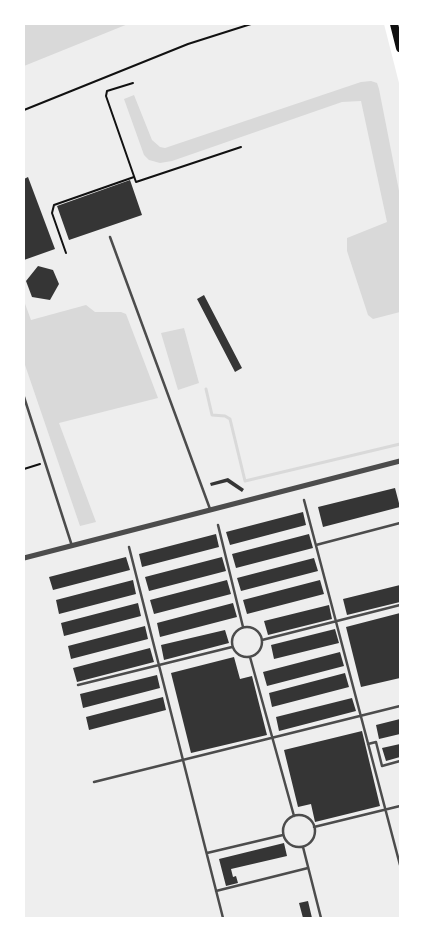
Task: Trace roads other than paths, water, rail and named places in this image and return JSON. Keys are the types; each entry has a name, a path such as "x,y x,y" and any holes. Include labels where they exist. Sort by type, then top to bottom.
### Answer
{"main road":[{"path":"394,24 400,48"}],"street":[{"path":"24,558 400,461"}],"lane":[{"path":"110,237 211,510"},
{"path":"24,397 72,546"},
{"path":"304,500 400,865"},
{"path":"316,545 400,523"},
{"path":"218,525 243,627"},
{"path":"129,547 223,918"},
{"path":"262,640 400,605"},
{"path":"243,627 256,629 262,640 259,652 250,657 240,656 232,647 233,634 243,627"},
{"path":"78,685 232,647"},
{"path":"250,657 294,816"},
{"path":"94,782 400,706"},
{"path":"368,744 376,742 382,766 400,761"},
{"path":"314,827 400,806"},
{"path":"294,816 304,816 314,827 314,837 303,847 292,846 283,834 286,823 294,816"},
{"path":"207,854 283,834"},
{"path":"303,847 321,918"},
{"path":"216,891 308,868"}],"waterway":[{"path":"206,389 212,415 225,416 230,419 245,481 400,444"}]}
